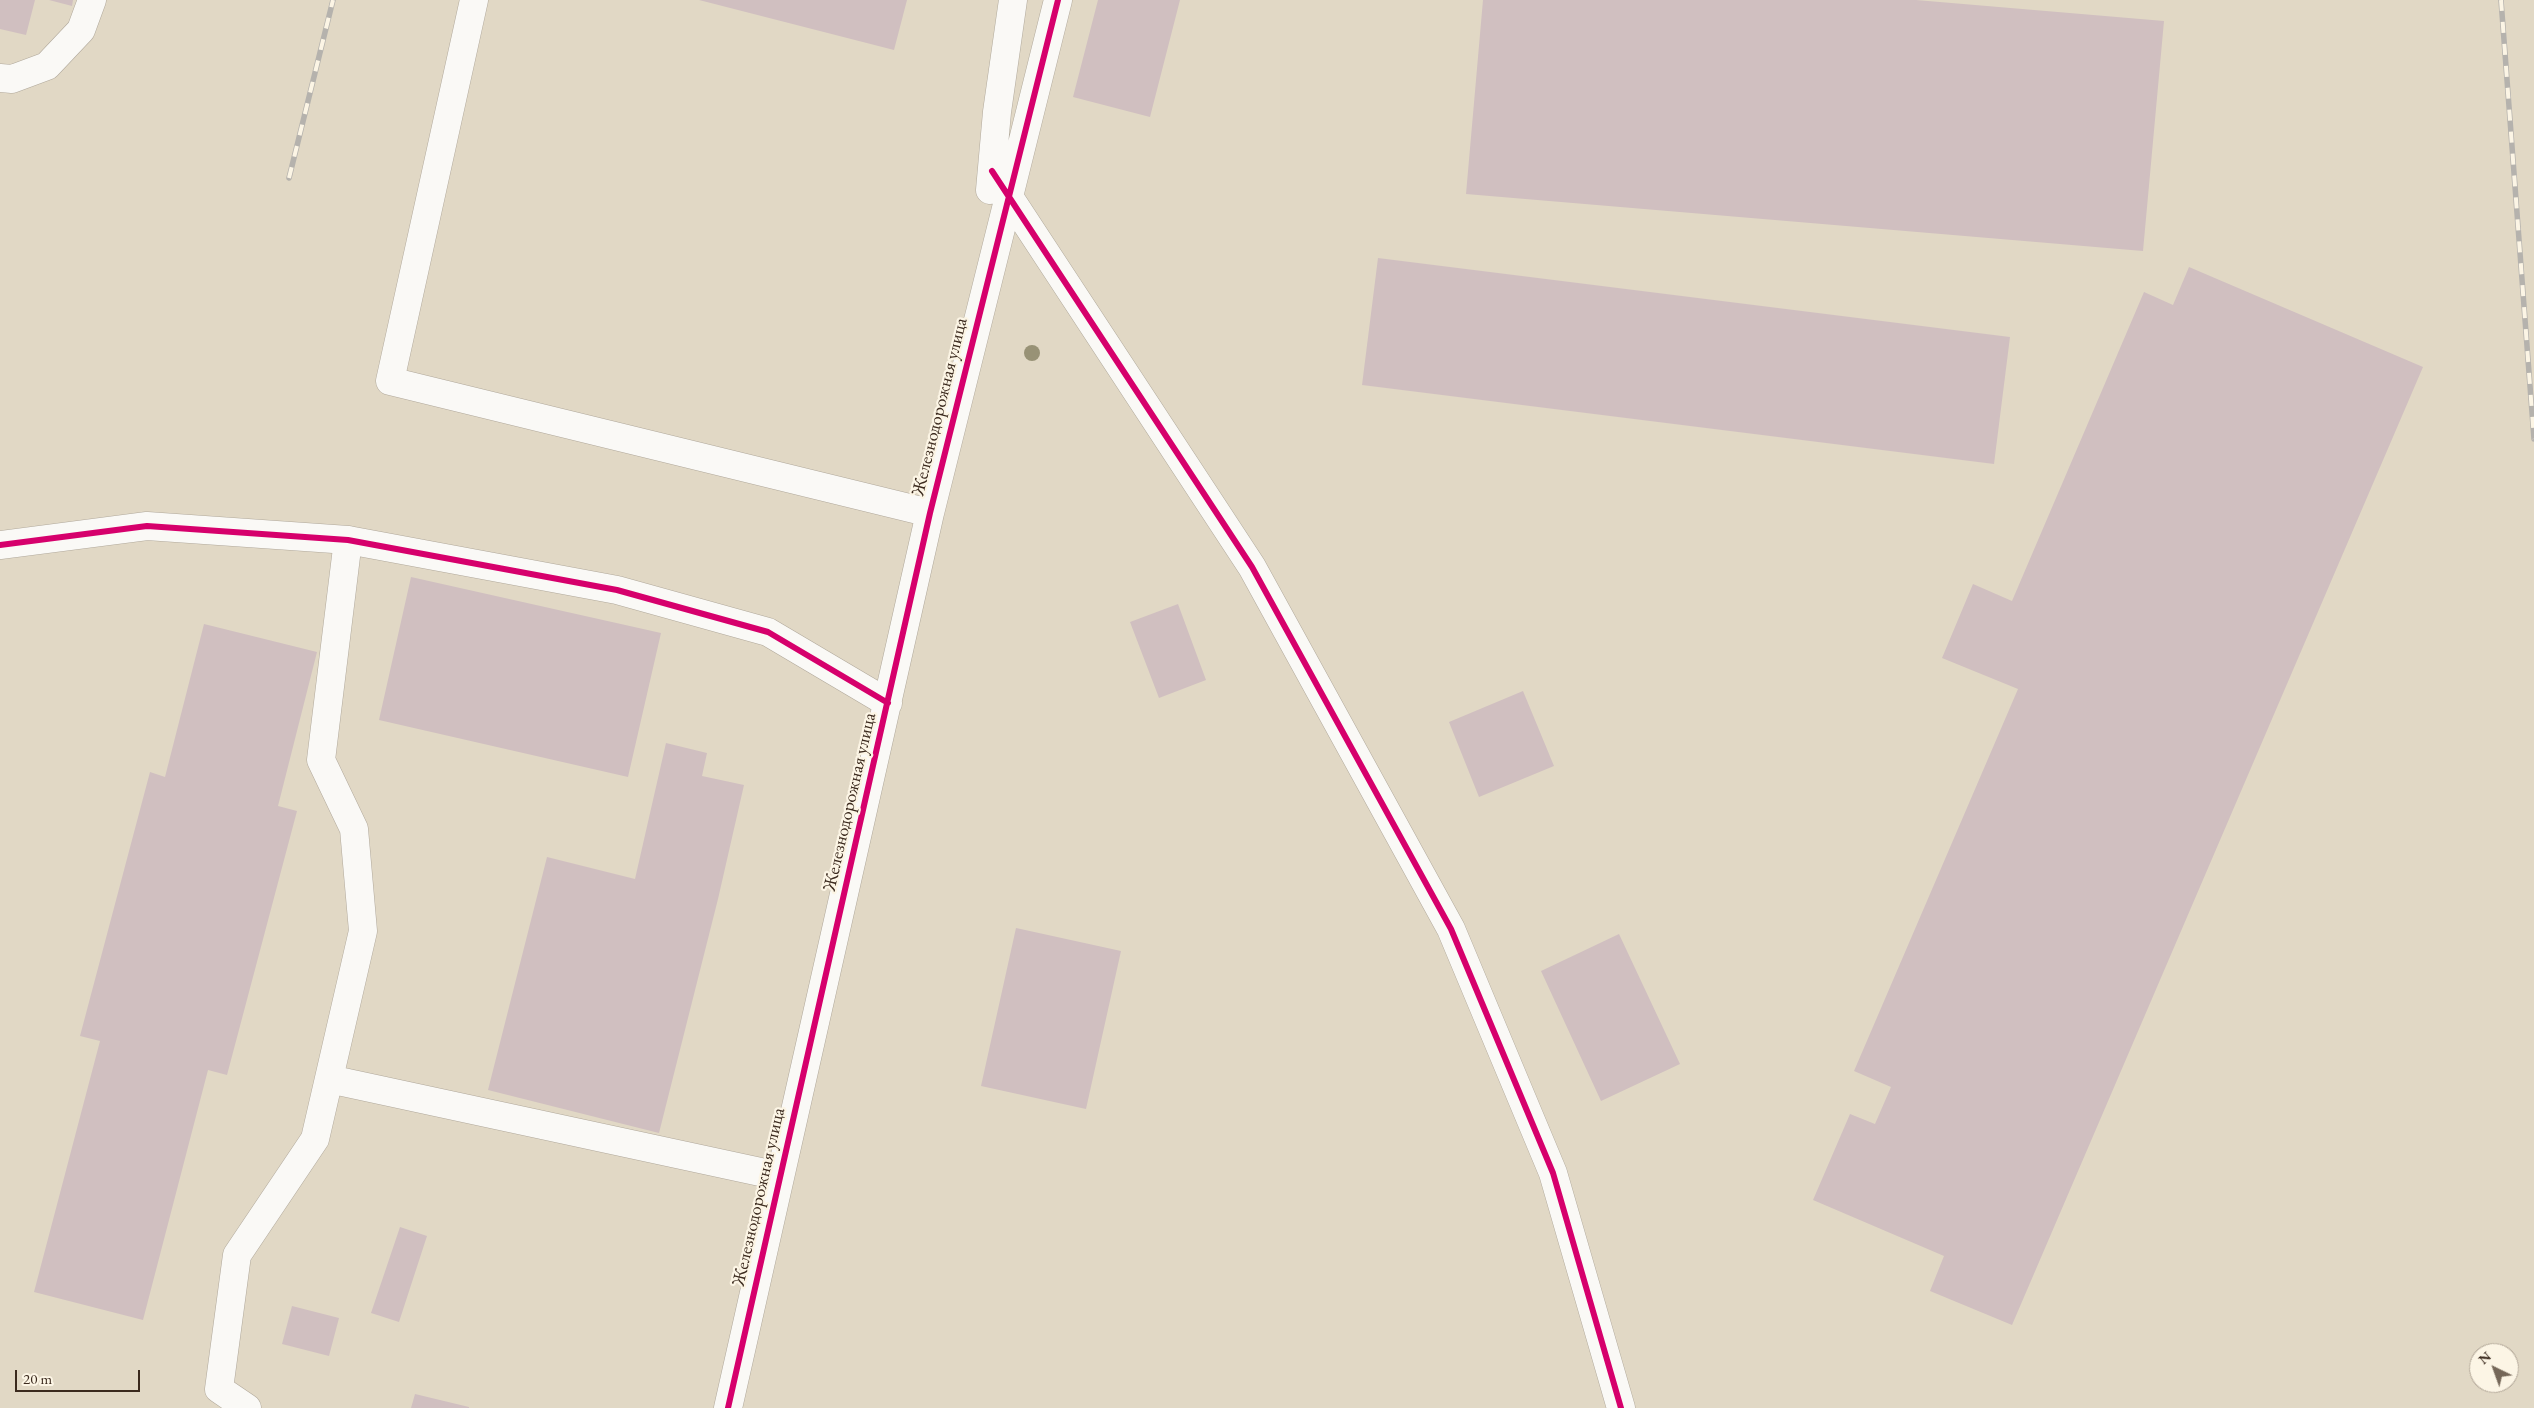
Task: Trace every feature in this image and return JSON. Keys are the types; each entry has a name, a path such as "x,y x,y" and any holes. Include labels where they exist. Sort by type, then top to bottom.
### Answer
{"street":[{"path":"0,78 12,79 47,66 81,30 92,0"},
{"path":"474,0 390,380 930,514"},
{"name":"Железнодорожная улица","path":"978,316 992,171 1013,0"},
{"name":"Железнодорожная улица","path":"728,1408 930,514 1008,194 1058,0"},
{"path":"992,171 1252,567 1451,929 1553,1173 1621,1408"},
{"path":"0,545 147,526 348,540 617,590 768,632 888,703"},
{"path":"247,1408 213,1399 237,1255 315,1139 362,931 354,829 321,760 348,540"},
{"path":"329,1079 779,1176"}],"building":[{"path":"0,0 35,0 26,35 0,29"},
{"path":"49,0 73,0 72,6"},
{"path":"699,0 907,0 894,50"},
{"path":"1098,0 1180,0 1150,117 1073,97"},
{"path":"1483,0 1916,0 2164,21 2143,251 1466,194"},
{"path":"1378,258 2010,337 1994,464 1362,385"},
{"path":"2189,267 2423,367 2012,1325 1930,1291 1944,1256 1813,1200 1850,1114 1875,1124 1891,1087 1854,1071 2018,689 1942,658 1973,584 2012,601 2144,292 2173,305"},
{"path":"411,577 661,633 628,777 379,720"},
{"path":"1178,604 1206,680 1159,698 1130,622"},
{"path":"204,624 317,652 278,806 297,811 227,1075 208,1070 143,1320 34,1292 100,1041 80,1036 150,772 165,777"},
{"path":"1523,691 1554,766 1479,797 1449,722"},
{"path":"666,743 707,753 702,776 744,785 718,899 659,1133 488,1090 547,857 635,879"},
{"path":"1016,928 1121,951 1086,1109 981,1086"},
{"path":"1619,934 1680,1064 1601,1101 1541,971"},
{"path":"400,1227 427,1236 399,1322 371,1313"},
{"path":"292,1306 339,1318 329,1356 282,1344"},
{"path":"415,1394 469,1407 469,1408 411,1408"}],"railway":[{"path":"289,178 333,0"},
{"path":"2501,0 2534,439"}],"cycle path":[{"path":"728,1408 930,513 1058,0"},
{"path":"992,171 1252,567 1451,929 1553,1173 1621,1408"},
{"path":"0,545 147,526 348,540 617,590 768,632 888,703"}]}
